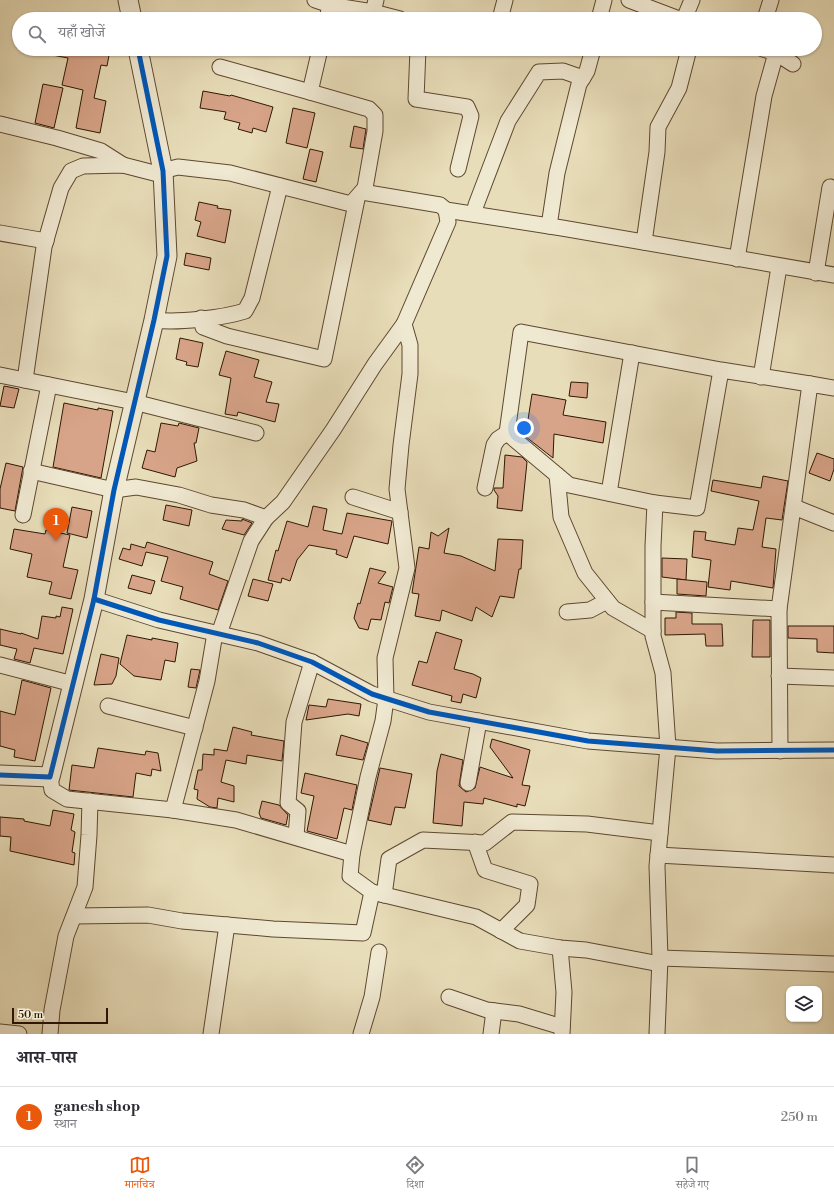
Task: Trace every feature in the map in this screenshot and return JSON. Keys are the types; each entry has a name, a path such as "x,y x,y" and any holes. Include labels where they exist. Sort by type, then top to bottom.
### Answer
{"street":[{"path":"128,0 131,12"},
{"path":"315,0 329,12 374,6 386,12"},
{"path":"502,12 505,0"},
{"path":"601,12 604,0"},
{"path":"629,0 661,12"},
{"path":"687,12 692,0"},
{"path":"767,12 771,0"},
{"path":"139,56 163,171 166,256 154,320 114,490 94,599 50,777 52,790 67,799 173,810 236,820 296,836 352,854"},
{"path":"310,92 318,56"},
{"path":"418,56 416,99 467,107 471,116 458,168"},
{"path":"549,226 557,173 579,84 587,71 590,56"},
{"path":"644,242 657,152 658,127 679,88 687,56"},
{"path":"737,259 764,96 768,56"},
{"path":"778,56 793,64"},
{"path":"25,380 46,241 61,188 71,171 83,166 123,165 154,173 178,167 230,173 351,204 365,188 375,131 375,115 369,109 220,66"},
{"path":"474,214 476,205 508,121 539,72 563,71 583,78"},
{"path":"0,124 100,150 123,165"},
{"path":"154,320 167,322 229,316 245,311 252,298 280,186"},
{"path":"816,273 830,187"},
{"path":"360,195 440,206 446,210 549,226 779,267 834,275"},
{"path":"201,318 203,326 227,336 324,359 360,195"},
{"path":"173,810 207,681 217,633 251,541 266,518 283,502 333,430 375,364 404,324 448,222 446,210"},
{"path":"0,233 46,241"},
{"path":"761,376 779,267"},
{"path":"404,324 410,345 410,374 398,482 407,568 385,658 386,699 383,721 368,777 352,854 350,876 378,893 460,912 501,930 520,941 560,948 586,950 660,961 834,964"},
{"path":"485,488 494,445 498,439 507,433 521,332 721,370 834,388"},
{"path":"609,493 632,353"},
{"path":"507,433 569,485 655,503 697,508 721,370"},
{"path":"0,375 134,402 256,433"},
{"path":"780,751 778,609 794,507 810,384"},
{"path":"23,515 49,385"},
{"path":"31,472 114,490 136,487 179,495 211,505 244,510 266,518"},
{"path":"557,475 561,517 585,573 613,608 653,631"},
{"path":"353,497 400,512"},
{"path":"655,503 653,546 653,631 663,673 668,747 657,866 660,961 657,1034"},
{"path":"794,507 834,523"},
{"path":"94,599 159,620 258,642 312,662 372,694 429,712 588,741 717,751 834,750"},
{"path":"567,612 590,610 607,601"},
{"path":"653,602 778,609"},
{"path":"296,836 298,811 288,803 294,722 312,662"},
{"path":"0,665 73,684"},
{"path":"779,676 834,678"},
{"path":"108,706 195,728"},
{"path":"468,783 479,721"},
{"path":"0,774 50,777"},
{"path":"50,1034 52,1010 66,936 85,887 90,801"},
{"path":"75,916 148,915 182,921 226,925 363,933 389,859 423,840 486,843 512,822 587,824 660,833"},
{"path":"475,842 485,870 530,884 527,905 501,930"},
{"path":"658,855 834,865"},
{"path":"211,1034 226,925"},
{"path":"449,997 494,1011 519,1014 562,1031 564,992 560,948"},
{"path":"361,1034 372,997 379,952"},
{"path":"491,1034 494,1011"},
{"path":"0,1032 19,1034"}],"building":[{"path":"58,56 109,56 107,66 101,65 94,98 106,101 100,133 76,128 83,90 62,85 68,58"},
{"path":"43,84 63,88 54,128 35,123"},
{"path":"203,91 231,95 273,107 266,132 253,128 252,133 238,129 240,123 224,119 226,112 200,108"},
{"path":"293,108 315,113 307,148 286,143"},
{"path":"354,126 366,129 363,149 350,147"},
{"path":"310,149 323,152 316,182 303,179"},
{"path":"199,202 218,206 217,208 231,210 225,243 197,236 201,222 195,220"},
{"path":"186,253 211,258 209,270 184,265"},
{"path":"180,338 203,343 198,367 186,365 187,362 176,359"},
{"path":"226,351 259,360 254,377 272,382 266,402 279,404 275,422 238,412 237,416 225,414 231,378 219,375"},
{"path":"571,382 588,383 587,398 569,396"},
{"path":"4,386 19,389 14,408 0,406"},
{"path":"532,394 566,400 563,415 606,422 603,443 554,434 553,458 521,433 521,425 527,426"},
{"path":"64,403 98,410 98,408 113,411 101,478 53,467"},
{"path":"161,423 178,426 179,423 199,428 196,443 194,443 197,461 177,468 175,477 142,468 147,450 155,452"},
{"path":"817,453 834,459 834,469 830,481 809,473"},
{"path":"505,455 522,457 527,462 522,511 497,508 498,496 494,488 503,488"},
{"path":"6,463 23,467 15,511 0,508 0,489"},
{"path":"763,476 788,481 782,520 766,518 762,547 776,549 773,588 731,581 730,590 708,587 711,560 692,557 694,531 706,532 705,540 735,545 738,528 753,530 759,501 711,491 713,480 761,488"},
{"path":"166,505 192,510 189,526 163,520"},
{"path":"313,506 327,509 323,530 342,534 347,513 392,521 388,544 354,536 347,558 336,554 337,550 309,545 297,560 290,581 282,578 281,583 268,580 276,550 278,551 287,521 308,527"},
{"path":"72,507 92,511 87,538 67,533"},
{"path":"242,519 252,523 244,535 222,529 226,520 242,521"},
{"path":"449,528 444,553 461,556 495,571 498,539 523,540 521,569 519,569 514,598 500,596 492,617 476,607 472,621 442,610 440,621 415,616 419,594 412,593 419,547 429,549 431,532 438,536"},
{"path":"14,529 45,534 46,530 70,535 63,567 78,570 71,599 49,594 52,582 27,577 32,554 10,549"},
{"path":"147,542 213,562 209,574 228,581 218,610 180,599 183,587 161,581 168,557 146,552 142,566 119,559 123,548 130,550 131,544 145,548"},
{"path":"662,558 687,559 686,580 662,577"},
{"path":"370,568 386,572 378,583 393,587 389,603 385,602 381,620 371,619 368,630 359,628 354,618 358,603 360,604"},
{"path":"132,575 155,581 151,594 128,588"},
{"path":"253,579 273,584 268,601 248,596"},
{"path":"677,579 707,582 706,596 677,594"},
{"path":"62,607 73,609 63,654 34,648 30,663 14,659 17,649 0,645 0,629 21,633 38,639 42,616 56,618 56,616 60,617"},
{"path":"676,612 692,613 692,624 722,624 723,646 706,646 705,634 665,635 665,618 676,618"},
{"path":"753,620 770,620 770,657 752,657"},
{"path":"788,626 834,626 834,653 817,652 817,639 788,638"},
{"path":"436,632 462,640 454,669 473,674 481,678 476,698 463,694 461,703 451,701 452,696 412,685 419,661 427,663"},
{"path":"127,635 178,643 175,662 165,660 161,680 134,676 120,664"},
{"path":"101,654 119,658 116,676 112,684 94,685"},
{"path":"191,669 200,670 196,688 188,687"},
{"path":"22,680 51,688 35,761 14,757 15,750 0,746 0,711 15,715"},
{"path":"328,699 361,704 359,716 348,714 306,720 309,705 326,707"},
{"path":"233,727 252,732 251,735 284,741 282,761 247,755 246,764 226,760 221,782 234,786 234,802 218,798 217,808 210,807 197,799 198,790 194,789 198,770 202,770 203,754 214,755 214,749 227,751"},
{"path":"341,735 368,743 363,760 336,755"},
{"path":"492,739 530,750 522,785 530,786 525,806 517,804 517,807 484,798 483,804 464,802 462,826 433,823 437,771 441,754 463,760 459,786 466,792 475,788 480,767 513,778 490,747"},
{"path":"98,748 145,755 146,751 158,753 161,771 152,769 151,776 136,773 133,797 69,790 72,765 94,768"},
{"path":"380,768 412,774 405,808 395,807 391,825 368,820"},
{"path":"305,773 357,785 352,810 344,808 337,839 307,831 314,796 301,793"},
{"path":"262,801 279,805 288,815 286,825 261,818 259,813"},
{"path":"53,810 74,814 71,830 75,832 72,852 75,853 74,865 10,851 11,837 0,836 0,817 24,819 24,821 50,826"}],"cycle path":[{"path":"0,775 50,777 94,599 114,490 154,320 167,256 163,171 139,56"},
{"path":"94,599 159,620 258,643 312,662 372,694 429,712 588,741 717,751 834,750"}],"place":[{"name":"ganesh shop","path":"56,541"}]}
